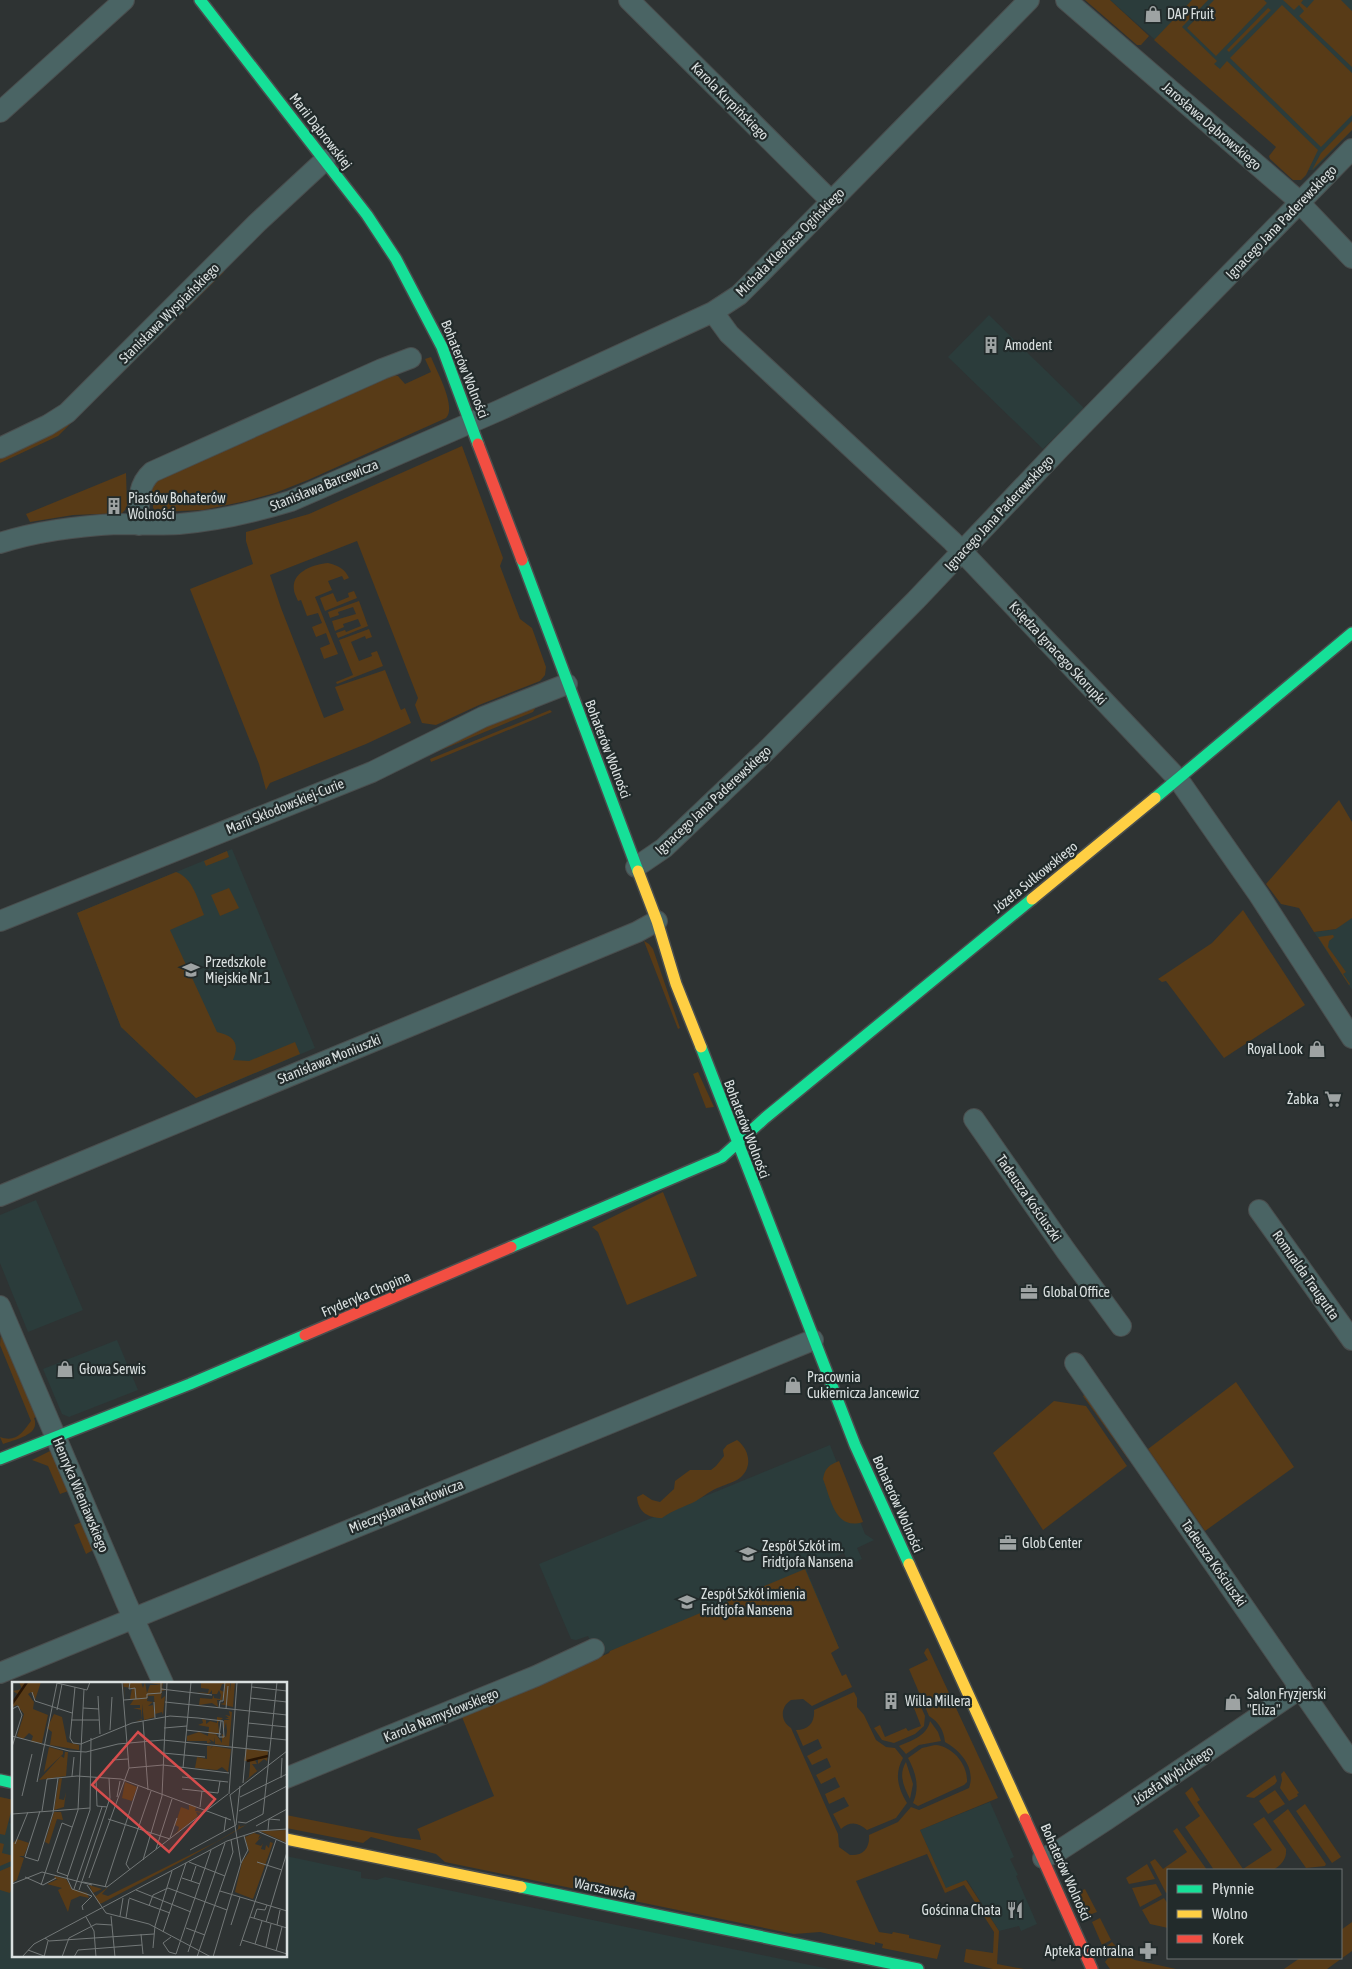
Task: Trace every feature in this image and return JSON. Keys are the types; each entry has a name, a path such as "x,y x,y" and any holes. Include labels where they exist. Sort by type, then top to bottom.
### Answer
{"street":[{"path":"0,112 124,0"},
{"name":"Marii Dąbrowskiej","path":"200,0 366,215 411,285"},
{"name":"Karola Kurpińskiego","path":"629,0 831,201"},
{"name":"Michała Kleofasa Ogińskiego","path":"471,422 713,312 745,289 1029,0"},
{"name":"Jarosława Dąbrowskiego","path":"1066,0 1299,202 1352,258"},
{"name":"Ignacego Jana Paderewskiego","path":"636,867 664,848 745,772 962,552 1352,149"},
{"name":"Stanisława Wyspiańskiego","path":"0,448 48,425 67,412 257,223 325,160"},
{"name":"Bohaterów Wolności","path":"411,285 442,347 471,422 567,684 657,921 676,984 865,1470 1092,1969"},
{"name":"Księdza Ignacego Skorupki","path":"713,312 729,334 962,552 1178,779 1259,895 1352,1038"},
{"path":"140,525 140,490 145,479 152,472 410,358"},
{"name":"Stanisława Barcewicza","path":"0,543 31,534 69,528 120,524 180,524 220,519 264,509 291,501 471,422"},
{"name":"Józefa Sułkowskiego","path":"737,1144 773,1112 1352,634"},
{"name":"Marii Skłodowskiej-Curie","path":"0,921 372,772 483,717 567,684"},
{"name":"Stanisława Moniuszki","path":"0,1196 636,932 657,921"},
{"name":"Tadeusza Kościuszki","path":"974,1119 1121,1326"},
{"name":"Fryderyka Chopina","path":"0,1459 190,1384 404,1294 722,1157 737,1144"},
{"name":"Romualda Traugutta","path":"1259,1210 1352,1340"},
{"name":"Henryka Wieniawskiego","path":"0,1306 163,1682"},
{"name":"Mieczysława Karłowicza","path":"0,1673 813,1340"},
{"name":"Tadeusza Kościuszki","path":"1075,1363 1352,1763"},
{"name":"Karola Namysłowskiego","path":"288,1777 527,1680 594,1649"},
{"name":"Józefa Wybickiego","path":"1043,1858 1060,1850 1106,1820 1301,1688"},
{"name":"Warszawska","path":"288,1839 918,1969"}],"shaded area":[{"path":"1085,0 1110,0 1149,36 1141,45 1137,45"},
{"path":"1110,0 1352,0 1352,130 1314,170 1303,170"},
{"path":"1192,0 1208,0 1182,27 1217,61 1214,64 1220,69 1227,61 1318,150 1306,175 1301,180 1293,180 1270,159 1269,156 1276,147 1154,40"},
{"path":"1214,0 1264,0 1267,3 1216,56 1187,28"},
{"path":"1283,0 1303,0 1301,3 1307,8 1314,0 1341,0 1352,11 1352,67 1299,16 1304,11 1299,5 1294,10"},
{"path":"1282,5 1352,73 1352,115 1321,147 1230,58"},
{"path":"1268,8 1271,10 1229,52 1227,50"},
{"path":"1352,121 1352,130 1312,170 1321,153"},
{"path":"219,268 224,272 58,436 0,463 0,453 40,435"},
{"path":"989,315 1084,408 1043,449 948,357"},
{"path":"431,357 447,397 449,413 446,418 275,493 203,510 157,512 153,508 153,494 147,493 154,482 394,375 398,376 405,384 431,372 425,359"},
{"path":"462,446 503,558 500,566 520,619 532,628 546,667 545,675 540,681 479,705 436,725 422,723 415,705 418,698 357,541 270,575 324,718 344,710 335,687 385,670 400,708 401,710 405,708 411,723 366,744 270,783 266,790 259,764 190,589 253,564 246,541 246,532 309,514"},
{"path":"126,473 127,506 122,513 73,515 30,522 26,514"},
{"path":"328,563 341,568 349,578 344,580 342,576 328,581 332,590 315,597 338,654 324,659 320,648 330,644 326,633 316,637 312,627 322,623 318,613 307,616 301,600 298,601 295,594 294,584 296,578 305,570 316,565"},
{"path":"354,591 357,598 325,611 320,598 333,593 337,602 349,597 348,593"},
{"path":"359,601 368,626 338,638 336,633 345,630 346,632 361,626 358,619 343,624 344,627 335,631 332,621 356,614 353,607 338,612 339,615 330,618 328,612"},
{"path":"369,629 372,637 366,639 365,636 351,642 359,661 372,656 371,653 377,651 383,666 337,684 336,682 353,675 339,640"},
{"path":"537,705 533,712 429,755 459,737"},
{"path":"550,710 552,712 431,762 430,759"},
{"path":"1339,800 1352,822 1352,918 1336,929 1314,932 1299,908 1281,904 1266,884"},
{"name":"Przedszkole Miejskie Nr 1","path":"232,849 315,1048 196,1098 121,1027 77,913"},
{"path":"227,851 229,857 206,866 204,861"},
{"path":"176,872 191,884 204,915 170,930 217,1032 228,1036 234,1041 236,1049 233,1060 249,1061 295,1042 300,1054 196,1098 121,1027 77,913"},
{"path":"229,888 239,908 220,916 211,895"},
{"path":"1243,910 1305,1005 1224,1058 1166,981 1162,982 1158,979 1212,943"},
{"path":"1352,914 1352,990 1314,932 1336,929"},
{"path":"1333,935 1334,937 1329,941 1328,947 1346,972 1343,974 1349,985 1318,937"},
{"path":"644,941 653,949 680,1028 678,1029"},
{"path":"698,1072 714,1107 706,1108 693,1074"},
{"path":"663,1192 697,1276 627,1305 598,1232 592,1227"},
{"path":"36,1200 83,1310 28,1332 0,1263 0,1215"},
{"path":"1,1333 38,1416 34,1418 34,1429 26,1436 3,1444 0,1437 10,1439 15,1437 31,1421 0,1345"},
{"path":"117,1340 138,1390 69,1417 62,1414 43,1369"},
{"path":"1236,1382 1294,1467 1205,1531 1148,1449"},
{"path":"1088,1392 1135,1461 1128,1459 1083,1396"},
{"path":"1054,1401 1086,1406 1127,1466 1043,1530 993,1453"},
{"path":"737,1440 744,1448 748,1458 745,1473 739,1479 662,1518 652,1517 639,1507 637,1497 643,1494 652,1500 660,1502 674,1489 675,1481 690,1470 711,1470 724,1456 723,1450 727,1445"},
{"name":"Zespół Szkół imienia Fridtjofa Nansena","path":"830,1445 865,1534 874,1540 857,1548 862,1559 849,1565 844,1553 806,1569 839,1648 629,1644 598,1658 588,1636 576,1640 571,1639 539,1564"},
{"path":"52,1450 71,1490 60,1494 48,1466 32,1460"},
{"path":"839,1461 863,1522 854,1524 846,1522 840,1518 832,1504 823,1479 828,1467"},
{"path":"84,1521 95,1549 86,1554 74,1525"},
{"path":"805,1569 839,1648 831,1653 842,1676 846,1674 852,1687 812,1706 803,1699 791,1700 783,1710 783,1718 791,1728 838,1834 839,1847 850,1855 855,1855 865,1850 869,1835 898,1822 911,1807 919,1810 969,1788 971,1781 966,1761 945,1742 940,1727 929,1716 909,1669 928,1660 924,1653 928,1648 998,1798 920,1830 946,1888 966,1880 999,1931 997,1964 1024,1969 993,1969 964,1962 966,1949 993,1953 994,1932 964,1885 945,1893 927,1854 856,1881 879,1932 909,1935 909,1938 941,1945 937,1959 882,1948 883,1944 875,1942 875,1945 820,1932 794,1934 445,1862 436,1854 371,1837 363,1843 288,1828 288,1815 421,1840 417,1829 494,1796 462,1717 598,1658 610,1651"},
{"path":"854,1692 857,1698 857,1707 864,1715 876,1740 886,1747 895,1748 903,1758 900,1764 898,1781 907,1803 896,1818 867,1830 860,1825 854,1824 841,1829 833,1814 849,1806 844,1797 829,1804 825,1794 840,1787 835,1777 821,1784 816,1775 831,1767 827,1758 812,1765 807,1756 822,1748 818,1739 803,1746 796,1730 808,1727 812,1722 814,1710"},
{"path":"915,1693 925,1716 924,1726 915,1734 894,1743 882,1740 874,1728 880,1725 885,1737 906,1728 908,1731 921,1726 909,1695"},
{"path":"930,1721 938,1732 941,1741 919,1745 906,1754 899,1746 913,1740 926,1731"},
{"path":"935,1745 953,1752 958,1757 965,1769 967,1782 918,1806 913,1803 917,1786 908,1758 922,1748"},
{"path":"906,1762 913,1784 910,1799 902,1776"},
{"path":"1284,1771 1299,1793 1297,1794 1298,1796 1289,1801 1280,1788 1281,1774"},
{"path":"1275,1775 1277,1781 1275,1784 1254,1798 1246,1796"},
{"path":"1192,1787 1200,1800 1197,1802 1243,1869 1213,1869 1185,1827 1200,1816 1185,1793"},
{"path":"1275,1790 1285,1804 1268,1814 1259,1801"},
{"path":"0,1797 12,1800 9,1823 12,1824 12,1956 288,1956 288,1856 361,1872 361,1878 377,1880 385,1877 829,1969 0,1969"},
{"path":"0,1797 12,1800 12,1808 5,1835 0,1834"},
{"path":"990,1802 1014,1857 1010,1859 1037,1924 1021,1931 1019,1926 999,1931 967,1880 946,1889 920,1830"},
{"path":"1305,1804 1341,1857 1332,1863 1296,1811"},
{"path":"1288,1809 1326,1864 1325,1866 1306,1868 1273,1821"},
{"path":"1264,1817 1286,1849 1286,1856 1281,1864 1274,1869 1243,1869 1272,1850 1253,1824"},
{"path":"1177,1828 1206,1869 1167,1869 1166,1893 1150,1862 1155,1859 1163,1869 1187,1852 1173,1831"},
{"path":"0,1843 4,1844 2,1853 12,1856 12,1861 0,1866"},
{"path":"1147,1864 1155,1879 1129,1884 1126,1878"},
{"path":"12,1866 12,1886 10,1893 0,1890 0,1871"},
{"path":"1156,1884 1162,1895 1140,1907 1132,1888"},
{"path":"1085,1889 1097,1912 1089,1915 1078,1892"},
{"path":"1164,1898 1167,1902 1167,1928 1150,1924 1142,1910"},
{"path":"1100,1918 1111,1940 1102,1945 1092,1922"},
{"path":"1352,1922 1352,1951 1342,1958 1342,1929"},
{"path":"1112,1942 1124,1955 1135,1960 1176,1969 1110,1969 1105,1962 1108,1958 1104,1948"},
{"path":"1299,1959 1341,1959 1327,1969 1284,1969"}],"traffic: fast":[{"path":"200,0 367,215 396,259 442,347 478,444"},
{"path":"522,560 638,871"},
{"path":"1155,798 1352,633"},
{"path":"511,1247 722,1157 765,1118 1032,899"},
{"path":"701,1047 855,1445 909,1564"},
{"path":"0,1459 190,1384 305,1335"},
{"path":"0,1780 12,1783"},
{"path":"521,1887 918,1969"}],"traffic: slow":[{"path":"1032,899 1155,798"},
{"path":"638,871 657,921 676,984 701,1047"},
{"path":"909,1564 1025,1819"},
{"path":"288,1839 521,1887"}],"traffic: jam":[{"path":"478,444 522,560"},
{"path":"305,1335 511,1247"},
{"path":"1025,1819 1092,1969"}],"place":[{"name":"DAP Fruit","path":"1153,14"},
{"name":"Amodent","path":"991,345"},
{"name":"Piastów Bohaterów Wolności","path":"114,506"},
{"name":"Przedszkole Miejskie Nr 1","path":"191,970"},
{"name":"Royal Look","path":"1317,1049"},
{"name":"Żabka","path":"1333,1099"},
{"name":"Global Office","path":"1029,1292"},
{"name":"Głowa Serwis","path":"65,1369"},
{"name":"Pracownia Cukiernicza Jancewicz","path":"793,1385"},
{"name":"Glob Center","path":"1008,1543"},
{"name":"Zespół Szkół im. Fridtjofa Nansena","path":"748,1554"},
{"name":"Zespół Szkół imienia Fridtjofa Nansena","path":"687,1602"},
{"name":"Willa Millera","path":"891,1701"},
{"name":"Salon Fryzjerski \"Eliza\"","path":"1233,1702"},
{"name":"Gościnna Chata","path":"1015,1910"},
{"name":"Apteka Centralna","path":"1148,1951"}]}
